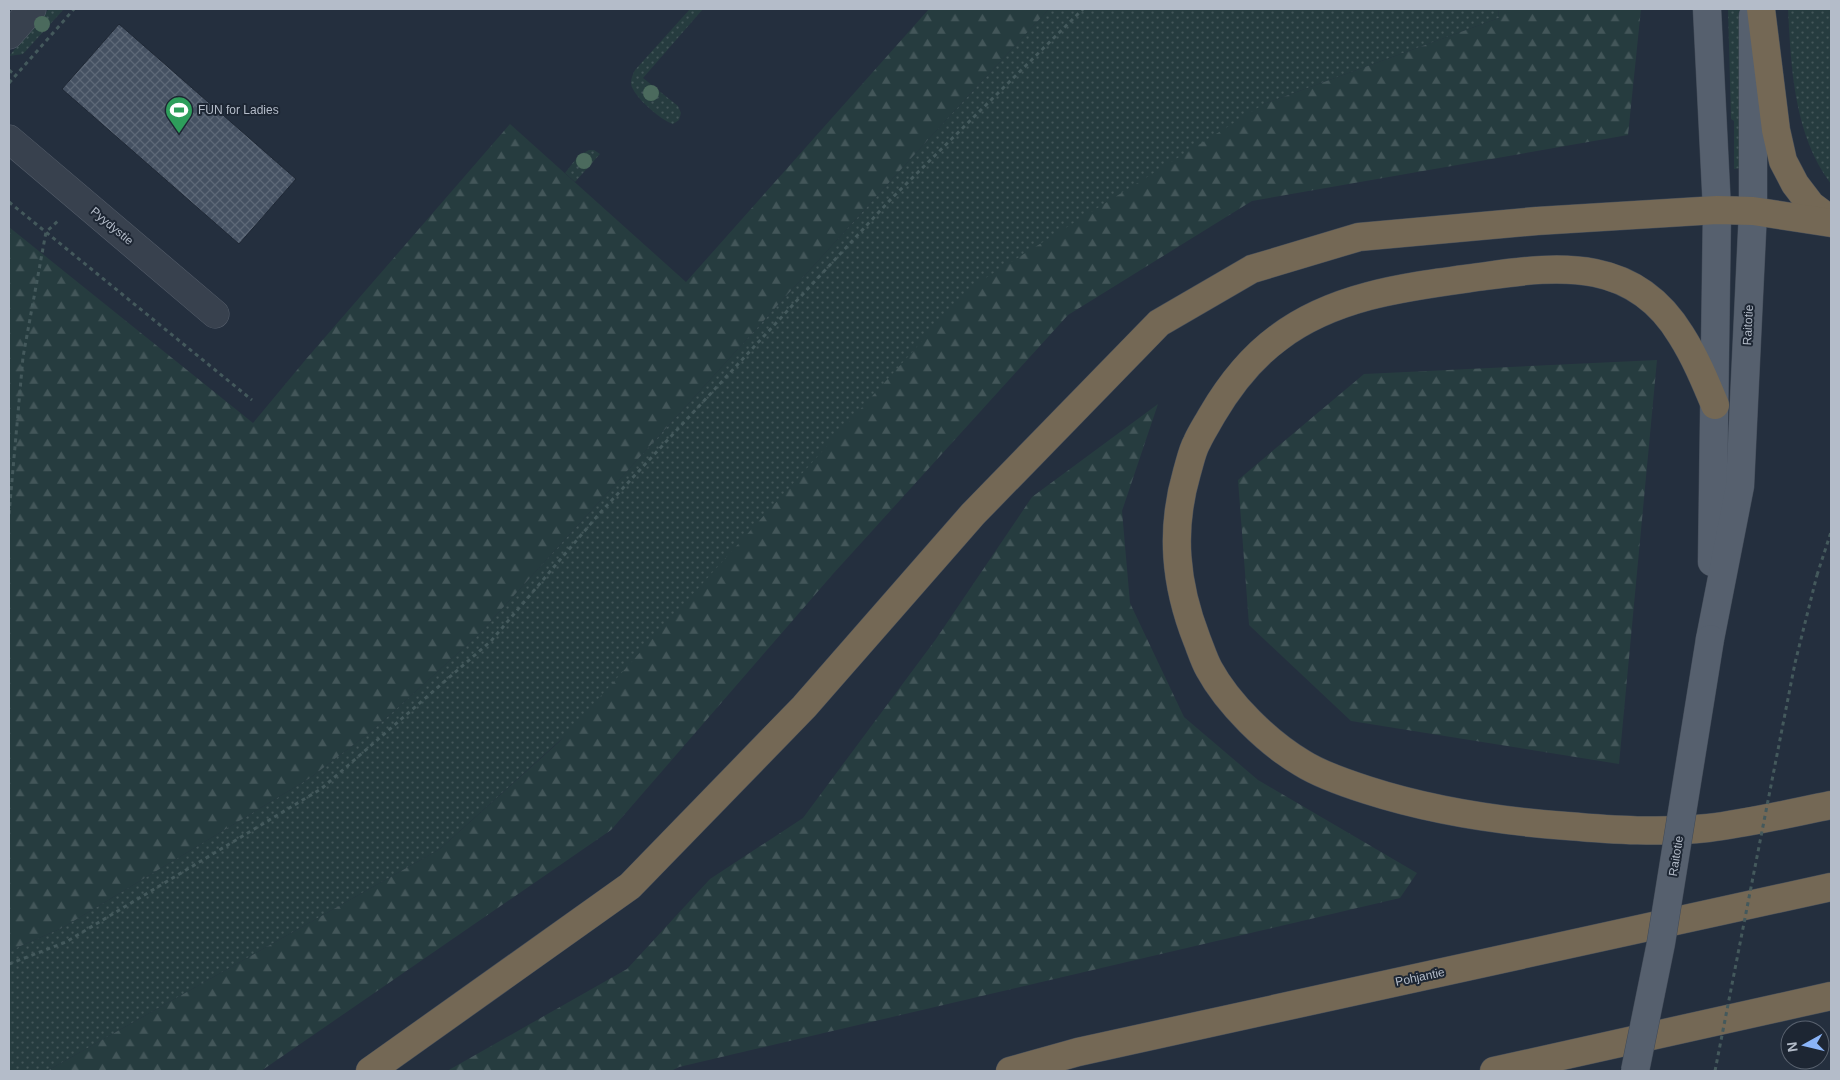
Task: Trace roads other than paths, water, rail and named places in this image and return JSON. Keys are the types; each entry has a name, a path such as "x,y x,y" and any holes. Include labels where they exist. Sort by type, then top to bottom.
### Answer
{"highway":[{"path":"1761,9 1776,130 1783,161 1795,184 1811,205 1831,220"},
{"path":"370,1071 630,886 804,707 973,514 1159,323 1252,269 1359,237 1538,222 1717,210 1753,211 1831,224"},
{"path":"1715,405 1680,332 1663,310 1646,295 1624,281 1598,272 1572,268 1546,268 1391,290 1348,302 1315,316 1279,337 1250,363 1224,394 1195,445 1182,490 1176,533 1177,568 1182,597 1209,670 1236,706 1270,742 1305,765 1349,784 1400,801 1468,815 1537,824 1618,830 1708,828 1831,805"},
{"name":"Pohjantie","path":"1010,1071 1078,1052 1831,887"},
{"path":"1494,1071 1831,996"}],"main road":[{"name":"Raitotie","path":"1707,9 1717,210 1710,639"},
{"name":"Raitotie","path":"1635,1071 1662,943 1710,639 1740,486 1753,211 1753,9"}],"street":[{"path":"9,35 32,9"},
{"name":"Pyydystie","path":"9,139 215,314"}],"place":[{"name":"FUN for Ladies","path":"179,134"}]}
